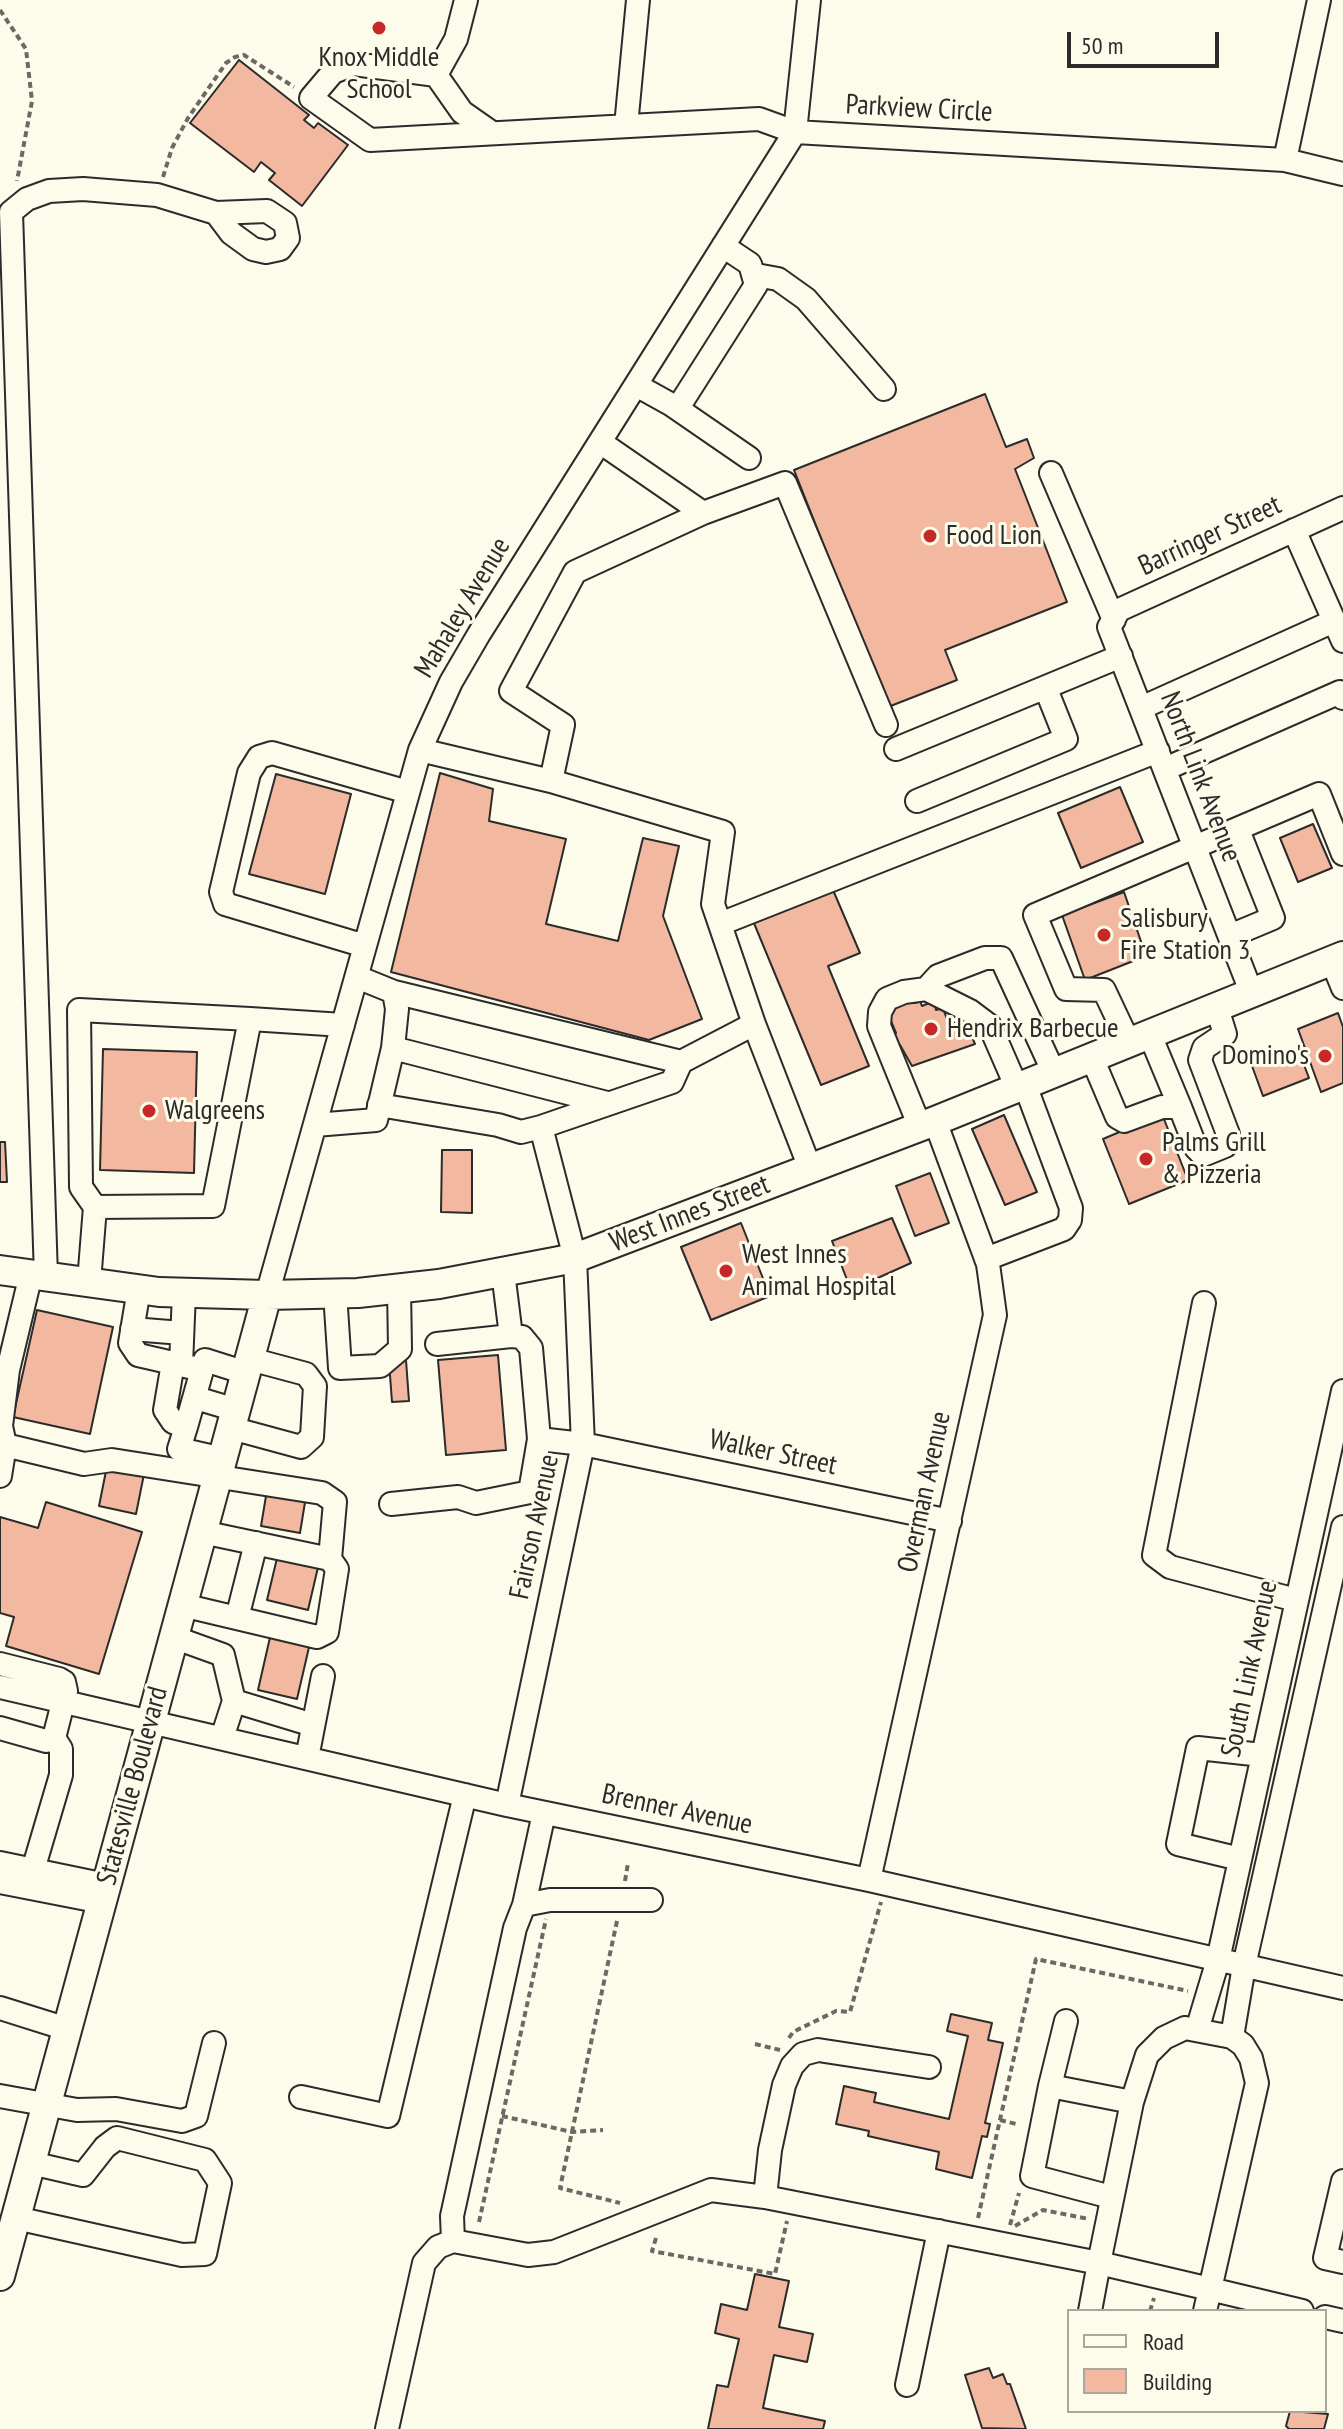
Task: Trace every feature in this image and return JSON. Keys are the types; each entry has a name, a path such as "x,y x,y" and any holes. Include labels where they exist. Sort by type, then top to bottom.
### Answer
{"main road":[{"name":"West Innes Street","path":"0,1270 139,1289 267,1295 399,1288 575,1258 928,1124 1337,958"},
{"name":"Statesville Boulevard","path":"0,2276 10,2221 31,2163 267,1295"}],"street":[{"path":"436,75 456,39 466,0"},
{"path":"626,126 638,0"},
{"name":"Mahaley Avenue","path":"267,1295 420,750 451,682 795,132 809,0"},
{"path":"1285,160 1319,0"},
{"path":"311,98 333,72 354,64 436,75 462,112 492,133"},
{"name":"Parkview Circle","path":"311,98 370,140 759,119 795,132 1285,160 1343,174"},
{"path":"0,1476 5,1445 1,1426 8,1370 38,1275 11,212 27,199 49,191 83,189 157,195 216,213"},
{"path":"672,405 681,403 756,285 756,275 750,264 723,246"},
{"path":"756,275 778,279 806,299 884,389"},
{"path":"636,385 672,405 749,458"},
{"path":"600,442 703,513"},
{"name":"North Link Avenue","path":"1051,473 1112,623 1121,656 1252,994"},
{"path":"551,781 563,725 511,691 575,572 703,513 785,483 886,725"},
{"name":"Barringer Street","path":"1112,623 1119,610 1343,508"},
{"path":"1141,708 1339,631 1294,530"},
{"path":"896,749 1121,656"},
{"path":"917,801 1066,739 1046,689"},
{"path":"720,924 1342,693"},
{"path":"420,750 551,781 723,832 713,904 754,1024 810,1168"},
{"path":"365,946 225,904 221,892 249,773 259,757 272,753 408,792"},
{"path":"1217,1008 1225,1034 1204,1048 1200,1060 1228,1134 1225,1146 1203,1155 1196,1148 1180,1107 1139,1039 1104,990 1066,989 1035,915 1319,794 1343,854"},
{"path":"1230,936 1273,918 1238,830"},
{"path":"986,1259 1064,1229 1070,1220 1071,1208 1021,1087 990,1026 970,1011 926,989 938,976 985,958 1001,958 1054,1073"},
{"path":"1337,958 1343,988"},
{"path":"357,977 394,992 681,1062"},
{"name":"Overman Avenue","path":"869,1880 995,1315 986,1259 928,1124 878,1020 887,999 904,992 926,989"},
{"path":"315,1125 376,1120 393,1048 397,1009 394,992"},
{"path":"89,1282 95,1207 81,1187 79,1010 343,1025"},
{"path":"95,1207 213,1206 250,1019"},
{"path":"379,1105 498,1125 521,1132 672,1082 681,1062 754,1024"},
{"path":"393,1048 607,1103"},
{"path":"1092,1058 1117,1117 1124,1121 1162,1107 1180,1107"},
{"name":"Fairson Avenue","path":"507,1805 583,1444 575,1258 541,1127"},
{"path":"503,1272 511,1336"},
{"path":"139,1289 130,1343 138,1355 186,1366 205,1360 306,1374 380,1366 400,1349 399,1288"},
{"path":"184,1293 182,1333 186,1366 196,1398 179,1449 220,1468"},
{"path":"335,1293 340,1368"},
{"path":"1204,1303 1154,1555 1170,1567 1296,1598 1335,1604"},
{"path":"132,1329 182,1333"},
{"path":"391,1504 458,1497 476,1503 530,1492 539,1439 531,1348 522,1337 511,1336 437,1344"},
{"path":"186,1366 165,1410 173,1422 186,1427"},
{"path":"196,1398 233,1419 301,1447 312,1437 315,1386 306,1374"},
{"name":"South Link Avenue","path":"1197,2030 1218,1960 1343,1391"},
{"name":"Walker Street","path":"539,1439 583,1444 950,1521"},
{"path":"5,1445 84,1464 112,1460 220,1468 322,1493 335,1502 330,1559 337,1569 327,1632 317,1637 182,1605"},
{"path":"1232,2037 1244,1966 1335,1604 1343,1527"},
{"path":"202,1532 330,1559"},
{"path":"237,1618 256,1543"},
{"path":"173,1637 223,1655 234,1701 222,1738"},
{"path":"0,1664 64,1682 63,1702 54,1738 61,1749 61,1775 33,1870"},
{"path":"307,1758 323,1676"},
{"name":"Brenner Avenue","path":"0,1687 507,1805 869,1880 1343,1988"},
{"path":"234,1701 313,1725"},
{"path":"0,1728 46,1741 54,1738"},
{"path":"1240,1859 1178,1844 1198,1748 1262,1755"},
{"path":"301,2097 388,2116 465,1795"},
{"path":"453,2241 452,2216 515,1928 524,1905 544,1813"},
{"path":"0,1863 33,1870 104,1893"},
{"path":"0,1882 104,1893"},
{"path":"524,1905 550,1900 651,1900"},
{"path":"0,2008 67,2029"},
{"path":"1066,2021 1032,2176 1111,2197"},
{"path":"1090,2309 1132,2102 1147,2055 1164,2038 1185,2028 1232,2037 1243,2045 1251,2058 1257,2083 1208,2300"},
{"path":"0,2096 77,2110 116,2109 182,2121 196,2116 214,2043"},
{"path":"765,2197 784,2085 792,2066 803,2054 818,2050 929,2067"},
{"path":"1050,2086 1132,2102"},
{"path":"10,2221 182,2255 205,2254 220,2183 205,2160 117,2138 105,2147 83,2175 31,2163"},
{"path":"1343,2181 1325,2258 1343,2262"},
{"path":"387,2429 424,2263 438,2247 453,2241 528,2255 554,2252 711,2190 765,2197 1099,2263 1208,2300 1285,2309"},
{"path":"907,2385 939,2231"}],"path":[{"path":"2,13 26,49 32,101 11,212"},
{"path":"157,195 172,148 188,118 226,63 235,57 244,55 311,98"},
{"path":"628,1863 560,2188 634,2206"},
{"path":"479,2222 550,1900"},
{"path":"782,2051 793,2032 836,2011 850,2012 881,1900"},
{"path":"502,2116 572,2132 603,2130"},
{"path":"1000,2120 1016,2124"},
{"path":"1010,2225 1021,2189"},
{"path":"999,2223 1015,2227 1043,2210 1092,2220"},
{"path":"656,2238 652,2251 775,2274 789,2214"},
{"path":"978,2217 989,2220"},
{"path":"1151,2309 1155,2294"}],"building":[{"path":"239,60 309,115 304,120 314,128 318,123 348,145 302,206 269,180 275,173 261,162 254,172 190,123"},
{"name":"Food Lion","path":"985,394 1006,447 1027,439 1034,458 1015,469 1067,602 945,650 957,680 888,707 794,470"},
{"path":"440,773 493,789 489,821 566,839 546,924 618,941 643,838 679,846 663,916 702,1019 649,1040 391,972"},
{"path":"276,774 351,794 325,894 249,874"},
{"path":"1120,787 1143,842 1081,868 1058,813"},
{"path":"1313,824 1332,868 1298,882 1280,838"},
{"path":"830,883 860,953 828,966 869,1066 821,1085 751,916"},
{"name":"Salisbury Fire Station 3","path":"1124,892 1146,956 1085,980 1062,915"},
{"name":"Hendrix Barbecue","path":"911,995 915,1003 920,1001 922,1006 934,1001 936,1010 943,1008 949,1025 964,1019 975,1044 912,1066 900,1045 895,1047 890,1036 896,1033 888,1014 889,1004"},
{"name":"Domino's","path":"1338,1013 1343,1027 1343,1083 1321,1092 1298,1029"},
{"name":"Walgreens","path":"103,1049 197,1052 194,1173 100,1170"},
{"path":"1298,1049 1309,1078 1263,1096 1252,1066"},
{"name":"Palms Grill & Pizzeria","path":"1162,1114 1188,1180 1129,1204 1103,1139"},
{"path":"1004,1115 1037,1192 1005,1205 972,1129"},
{"path":"0,1142 5,1142 7,1182 0,1182"},
{"path":"442,1150 472,1150 472,1213 441,1212"},
{"path":"930,1173 949,1223 915,1236 896,1186"},
{"path":"892,1218 911,1263 851,1290 832,1241"},
{"name":"West Innes Animal Hospital","path":"741,1223 770,1296 711,1320 681,1247"},
{"path":"37,1310 113,1327 90,1434 13,1417"},
{"path":"498,1355 506,1450 446,1455 438,1360"},
{"path":"406,1360 409,1401 392,1402 389,1362"},
{"path":"108,1461 145,1469 136,1514 99,1506"},
{"path":"267,1490 306,1496 300,1533 261,1526"},
{"path":"46,1502 142,1532 99,1674 6,1646 14,1617 0,1613 0,1517 38,1528"},
{"path":"278,1554 319,1563 308,1610 267,1600"},
{"path":"271,1633 310,1643 297,1699 258,1690"},
{"path":"951,2014 992,2023 988,2040 1003,2043 985,2123 990,2124 987,2137 982,2136 972,2178 936,2169 939,2152 868,2136 869,2131 836,2124 844,2086 876,2093 874,2102 949,2119 968,2036 947,2031"},
{"path":"755,2274 789,2281 779,2327 813,2334 807,2362 774,2355 763,2408 825,2421 823,2429 708,2429 717,2385 728,2387 739,2339 715,2333 721,2304 747,2310"},
{"path":"989,2368 993,2378 1003,2374 1007,2384 1010,2384 1026,2429 982,2428 965,2375"},
{"path":"1289,2413 1328,2414 1324,2429 1289,2429 1286,2426"}],"place":[{"name":"Knox Middle School","path":"379,28"},
{"name":"Food Lion","path":"930,536"},
{"name":"Salisbury Fire Station 3","path":"1104,935"},
{"name":"Hendrix Barbecue","path":"931,1029"},
{"name":"Domino's","path":"1325,1056"},
{"name":"Walgreens","path":"149,1111"},
{"name":"Palms Grill & Pizzeria","path":"1146,1159"},
{"name":"West Innes Animal Hospital","path":"726,1271"}]}
